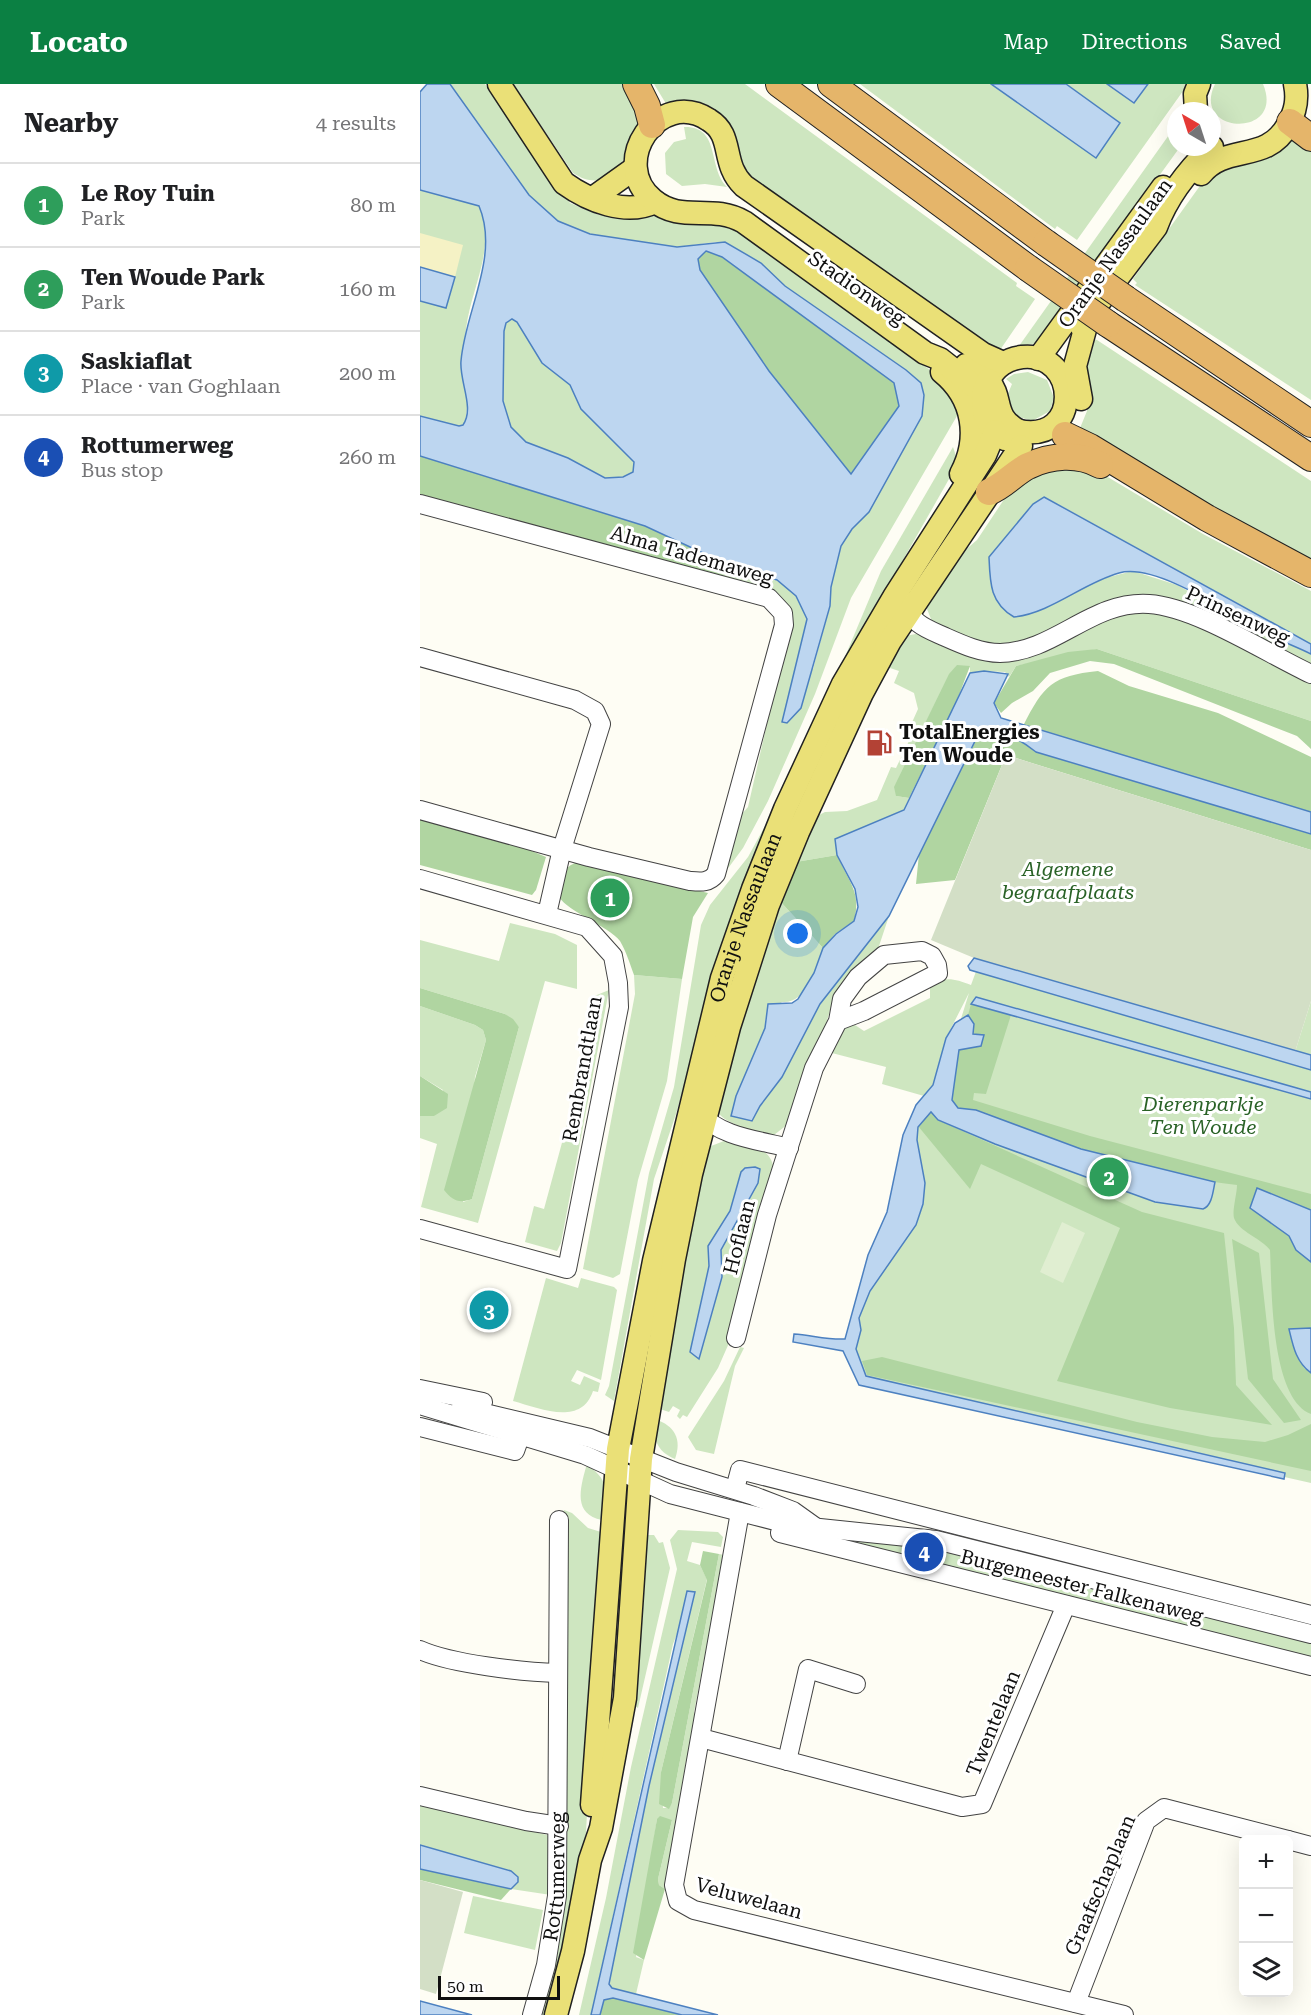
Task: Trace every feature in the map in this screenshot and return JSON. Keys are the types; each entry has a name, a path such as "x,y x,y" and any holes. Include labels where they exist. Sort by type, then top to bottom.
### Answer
{"highway":[{"path":"636,84 647,106 658,120"},
{"path":"647,84 658,120"},
{"path":"779,84 1028,268 1097,323 1311,458"},
{"path":"831,84 1046,243 1311,424"},
{"path":"1294,118 1311,138"},
{"path":"1065,435 1125,468 1227,530 1311,574"},
{"path":"989,492 1006,485 1028,467 1054,458 1084,458 1112,472 1125,468"}],"main road":[{"path":"499,84 564,183 579,194 624,209 637,208 655,202"},
{"path":"1195,102 1195,94 1199,84"},
{"path":"1281,84 1283,97 1294,118"},
{"path":"1221,148 1265,148 1282,135 1294,118 1298,99 1295,84"},
{"name":"Stadionweg","path":"658,120 674,113 697,114 719,128 726,140 730,169 744,186 983,354 1003,363"},
{"path":"658,120 664,127 653,147 649,161 650,175 657,186 667,194 682,199 723,207 675,212 655,202 642,189 635,168 636,151 658,120"},
{"name":"Oranje Nassaulaan","path":"1038,359 1186,156"},
{"name":"Oranje Nassaulaan","path":"1067,375 1070,337 1097,323 1156,227 1162,211 1188,172 1207,156"},
{"path":"593,198 635,168"},
{"name":"Stadionweg","path":"723,207 737,204 751,212 985,386"},
{"name":"Stadionweg","path":"723,207 925,353 940,359 985,386"},
{"path":"899,590 898,577 970,457 973,441 972,422 962,392 925,353"},
{"path":"1024,357 1038,359 1067,375 1081,402 1079,414 1065,435 1041,447 1011,437 999,414 995,390 985,386 1003,363 1024,357"},
{"path":"1011,437 1046,430 1062,415 1067,396 1065,386 1067,375"},
{"name":"Oranje Nassaulaan","path":"641,1460 722,978 756,879 811,749 843,684 899,590 985,455 1011,437"},
{"name":"Oranje Nassaulaan","path":"618,1449 654,1261 698,1113 750,954 783,868 862,693 890,641 989,492 1011,437"},
{"name":"Rottumerweg","path":"556,2015 573,1951 590,1860 618,1449"},
{"name":"Rottumerweg","path":"590,1860 601,1828 625,1698 641,1460"}],"street":[{"name":"Alma Tademaweg","path":"420,504 768,598 777,604 783,613 781,639 716,874 712,879 704,882 690,881 562,849"},
{"path":"899,590 909,614"},
{"name":"Prinsenweg","path":"909,614 923,627 963,645 998,653 1021,650 1046,642 1084,619 1109,609 1149,604 1192,614 1311,674"},
{"path":"420,657 575,700 595,711 601,724 562,849 547,914"},
{"path":"420,810 562,849"},
{"name":"Rembrandtlaan","path":"420,879 587,927 613,956 618,983 619,1007 567,1269 420,1229"},
{"name":"Hoflaan","path":"736,1338 767,1215 814,1068 838,1021 839,1007 848,990 873,962 884,955 922,951 932,956 938,973 864,1011 838,1021"},
{"path":"698,1113 728,1133 789,1148"},
{"name":"Burgemeester Falkenaweg","path":"420,1389 486,1402 489,1414"},
{"name":"Burgemeester Falkenaweg","path":"420,1405 447,1412 466,1421 585,1455 639,1482 788,1534 1311,1666"},
{"name":"Burgemeester Falkenaweg","path":"447,1412 468,1410 590,1438 641,1460 735,1489 793,1511 814,1526"},
{"path":"420,1427 515,1451 520,1437"},
{"name":"Burgemeester Falkenaweg","path":"735,1489 740,1470 1311,1615"},
{"path":"873,1533 880,1506"},
{"name":"Burgemeester Falkenaweg","path":"739,1518 957,1545 1311,1634"},
{"name":"Veluwelaan","path":"739,1518 674,1885 678,1901 694,1910 1124,2015"},
{"name":"Rottumerweg","path":"532,2015 555,1917 559,1826 559,1520"},
{"name":"Twentelaan","path":"701,1738 962,1807 982,1804 1066,1605"},
{"path":"420,1650 440,1657 527,1672 558,1673"},
{"path":"787,1761 808,1669 855,1684"},
{"path":"420,1796 526,1821 559,1826"},
{"name":"Graafschaplaan","path":"1076,2003 1146,1821 1164,1808 1269,1835"},
{"name":"Graafschaplaan","path":"1293,1841 1311,1845"}],"green space":[{"path":"450,84 485,84 570,203 599,215 647,214 675,219 725,221 780,253 804,279 943,380 961,409 851,598 815,694 768,801 743,848 719,876 741,815 748,807 791,618 728,583 718,560 767,576 789,589 798,598 808,623 813,669 830,606 831,587 841,546 852,529 869,512 921,383 906,370 785,286 761,263 716,242 677,247 590,234 558,221 529,195"},
{"path":"513,84 630,84 641,116 632,142 619,166 610,175 600,180 587,180 573,173"},
{"path":"654,84 745,84 1017,283 1016,286 1035,299 1000,350 987,347 748,182 734,147 668,107"},
{"path":"860,84 991,84 1096,158 1120,123 1066,84 1107,84 1134,103 1148,84 1188,84 1175,102 1167,102 1167,114 1077,240 1057,226 1055,229"},
{"path":"1215,84 1263,84 1267,102 1262,114 1251,122 1238,124 1221,118 1221,102 1211,101"},
{"path":"684,127 696,128 704,133 709,140 721,179 727,187 705,184 682,186 666,174 665,153 674,142 686,139"},
{"path":"1167,138 1167,156 1173,156 1038,343 1019,346"},
{"path":"1289,138 1311,146 1311,400 1135,285 1137,283 1133,279 1207,176"},
{"path":"420,190 479,206 484,222 484,252 466,329 466,418 463,425 459,426 420,416 420,301 446,308 454,277 420,267"},
{"path":"706,251 722,257 894,383 899,406 850,475 769,371 700,270 698,259"},
{"path":"512,319 517,322 542,363 570,384 581,409 634,462 634,472 623,477 605,478 568,458 526,442 511,427 503,401 504,331 506,323"},
{"path":"1092,339 1097,340 1311,481 1311,567 1078,433 1087,411 1086,365"},
{"path":"1028,372 1047,380 1054,398 1050,411 1032,421 1013,415 1007,396 1012,384 1006,379 1014,374"},
{"path":"953,447 958,462 953,472 836,678 881,571"},
{"path":"420,456 645,526 718,560 728,583 420,494"},
{"path":"1037,468 1096,470 1203,534 1311,591 1311,644 1045,497 1033,504 1013,528 1025,615 1097,580 1133,571 1177,585 1271,636 1311,654 1311,667 1167,601 1040,639 991,646 933,624 925,604 948,565 977,540 1013,486"},
{"path":"1127,612 1168,612 1311,680 1311,721 1097,649 1016,666 1009,677 1005,672 970,673 970,666 896,796 909,798 904,810 836,839 837,855 790,863 811,819 825,812 847,811 877,800 891,767 896,768 909,741 905,738 918,709 914,693 894,683 899,671 887,667 878,686 874,685 905,636 921,633 961,650 1070,636"},
{"path":"1097,649 1311,721 1311,749 1297,736 1114,664 1090,661 1050,673 1033,691 1012,703 1001,713 994,703 1016,666 1068,652"},
{"path":"957,665 970,666 956,703 909,798 896,796 894,787 949,674"},
{"path":"1098,671 1129,686 1218,713 1311,757 1311,812 1023,726 1037,701 1051,685 1070,676"},
{"path":"987,729 1023,741 1036,752 1311,834 1311,850 1006,755 955,880 916,884 919,854 980,731"},
{"name":"Algemene begraafplaats","path":"1006,755 1311,850 1311,1001 1295,1052 974,958 931,940"},
{"path":"776,806 714,979 676,1114 654,1179 614,1401 605,1395 609,1386 649,1173 674,1087 701,925 710,905 748,857"},
{"path":"420,819 527,849 546,857 536,890 532,895 420,865"},
{"path":"837,855 853,887 856,911 854,921 835,934 823,948 779,900 790,863"},
{"path":"579,862 708,893 693,917 682,979 634,975 626,953 615,935 561,900 559,893 565,871 571,865"},
{"path":"779,900 823,948 814,974 804,991 791,1001 782,1002 766,1016 765,1028 736,1096 731,1115 752,1121 760,1106 782,1077 820,1004 889,916 877,952 834,996 825,1028 798,1087 788,1124 774,1135 727,1121 718,1112 716,1100 717,1088"},
{"path":"510,923 555,934 577,945 577,989 545,981 478,1223 421,1207 437,1144 420,1138 420,1116 434,1116 443,1090 420,1076 420,1006 475,1025 483,1030 486,1040 475,1077 463,1202 472,1199 519,1027 505,1014 420,988 420,940 499,961"},
{"name":"Dierenparkje Ten Woude","path":"978,966 1311,1062 1311,1483 864,1381 850,1349 861,1297 897,1235 916,1119 945,1070 969,993 946,1038 933,1085 924,1096 882,1084 886,1067 828,1052 842,1027 852,1023 864,1031 930,998 930,985 940,980 955,980 971,985"},
{"path":"634,975 682,979 667,1081 638,1180 620,1274 613,1278 583,1269 635,994"},
{"path":"420,988 505,1014 519,1027 472,1199 456,1200 444,1190 486,1040 483,1030 475,1025 420,1006"},
{"path":"609,990 561,1243 557,1251 525,1242 534,1206 544,1209 601,999 592,997"},
{"path":"1311,1001 1311,1055 1295,1052"},
{"path":"971,1004 1011,1015 986,1094 974,1093 973,1100 1090,1136 1311,1194 1311,1210 1257,1188 1250,1208 1289,1236 1296,1250 1311,1262 1311,1328 1289,1329 1304,1368 1311,1373 1311,1414 1298,1404 1288,1387 1276,1340 1270,1250 1240,1227 1234,1218 1237,1185 1170,1174 1104,1157 976,1110 958,1108 952,1100 959,1050 981,1046 983,1035 973,1034 974,1024 968,1015"},
{"path":"420,1076 448,1094 447,1108 434,1116 420,1116"},
{"path":"932,1112 938,1120 1142,1212 1224,1233 1234,1328 1236,1385 1272,1425 1170,1408 1057,1381 1120,1228 981,1164 970,1189 918,1126"},
{"path":"724,1141 755,1147 767,1155 774,1169 729,1343 718,1368 687,1417 683,1415 680,1419 677,1416 680,1410 673,1406 669,1412 660,1409 656,1389 706,1148","holes":["741,1172 721,1250 722,1277 699,1358 709,1266 708,1246 730,1211"]},
{"path":"1062,1222 1085,1233 1063,1283 1040,1272"},
{"path":"1232,1239 1259,1253 1273,1379 1301,1420 1284,1423 1248,1379"},
{"path":"546,1278 578,1288 581,1278 614,1287 617,1290 601,1380 577,1370 571,1381 580,1385 584,1376 600,1383 598,1392 593,1391 587,1402 579,1409 569,1412 547,1410 513,1401"},
{"path":"740,1347 744,1348 735,1366 714,1454 696,1450 688,1437 724,1381"},
{"path":"882,1357 1137,1422 1212,1437 1265,1442 1288,1435 1311,1424 1311,1471 867,1375 862,1361"},
{"path":"655,1419 668,1425 675,1434 678,1445 675,1459 657,1444"},
{"path":"589,1466 604,1484 602,1520 586,1512 581,1500 584,1475 586,1467"},
{"path":"564,1510 572,1513 588,1528 601,1532 586,1833 579,1877 549,2015 538,2015 554,1959 561,1517"},
{"path":"678,1530 718,1532 723,1537 721,1547 692,1542 687,1561 700,1565 707,1579 661,1772 663,1808 669,1808 672,1803 719,1554 724,1555 694,1712 700,1719 693,1756 686,1761 665,1889 659,1885 658,1879 672,1820 657,1819 636,1957 644,1960 636,1994 612,1988 609,1984 649,1786 694,1591 673,1644 591,2015 579,2015 606,1898 631,1767 677,1569 670,1540"},
{"path":"648,1535 654,1535 659,1543 663,1542 670,1568 638,1708 635,1706"},
{"path":"835,1538 933,1549 1311,1643 1311,1664"},
{"path":"703,1551 719,1554 669,1809 659,1804 661,1772 707,1580 700,1565"},
{"path":"420,1805 547,1835 550,1838 551,1895 511,1889 518,1882 517,1876 511,1871 420,1845"},
{"path":"660,1816 672,1820 658,1879 659,1885 665,1889 644,1960 633,1953 657,1819"},
{"path":"420,1869 511,1889 501,1900 420,1880"},
{"path":"420,1880 463,1892 436,1994 420,1989"},
{"path":"473,1896 543,1910 535,1950 464,1933"},
{"path":"608,1998 682,2015 600,2015 604,2000"}],"sand":[{"path":"420,233 463,245 455,277 420,267"}],"water":[{"path":"427,84 450,84 529,195 558,221 590,234 677,247 725,242 761,263 785,286 906,370 921,383 924,395 922,416 869,512 852,529 841,546 831,587 830,606 801,708 787,723 782,722 807,619 796,596 777,580 718,560 645,526 420,456 420,416 459,426 463,425 466,418 467,403 461,361 468,323 484,264 486,244 479,206 420,190 420,92","holes":["706,251 722,257 894,383 899,406 851,474 769,371 700,270 698,259","512,319 517,322 542,363 570,385 581,409 634,462 633,472 623,477 605,478 568,458 526,442 511,427 503,401 504,331 506,323"]},
{"path":"991,84 1066,84 1120,123 1096,158"},
{"path":"1107,84 1148,84 1134,103"},
{"path":"420,267 455,277 446,308 420,301"},
{"path":"1044,497 1311,644 1311,654 1269,635 1174,583 1135,572 1119,573 1041,610 1014,617 1000,605 993,592 989,557 1033,504"},
{"path":"984,671 1008,674 994,703 1001,718 1311,812 1311,834 1036,752 1017,739 1002,733 980,731 889,916 820,1004 782,1077 760,1106 752,1121 731,1116 736,1096 765,1028 768,1004 792,1003 798,999 814,973 823,948 836,934 854,921 858,907 855,889 837,855 835,839 904,810 970,673"},
{"path":"974,958 1311,1055 1311,1070 970,970 968,966"},
{"path":"976,997 1311,1092 1311,1099 971,1004"},
{"path":"968,1015 974,1024 973,1034 984,1035 981,1046 959,1050 952,1100 958,1108 976,1110 1081,1149 1215,1182 1212,1198 1203,1209 1155,1202 995,1144 938,1120 931,1112 918,1127 917,1140 925,1183 923,1204 916,1225 870,1291 859,1318 861,1330 856,1349 866,1376 1285,1473 1284,1479 859,1385 843,1351 793,1342 794,1334 845,1339 868,1255 887,1212 903,1135 916,1105 933,1085 946,1038 955,1023"},
{"path":"745,1168 760,1169 758,1183 721,1250 722,1277 699,1359 690,1352 709,1266 708,1246 730,1211 741,1172"},
{"path":"1257,1188 1311,1210 1311,1262 1296,1250 1289,1236 1250,1208"},
{"path":"1311,1328 1311,1373 1299,1359 1289,1329"},
{"path":"687,1591 695,1592 649,1786 609,1984 612,1988 718,2015 682,2015 613,1998 604,2000 600,2015 591,2015"},
{"path":"420,1845 511,1871 518,1877 518,1882 511,1889 420,1869"},
{"path":"420,2001 472,2015 420,2015"}],"place":[{"name":"TotalEnergies Ten Woude","path":"879,743"},
{"name":"Le Roy Tuin","path":"610,898"},
{"name":"Ten Woude Park","path":"1109,1177"},
{"name":"Saskiaflat","path":"489,1310"},
{"name":"Rottumerweg","path":"924,1552"}]}
